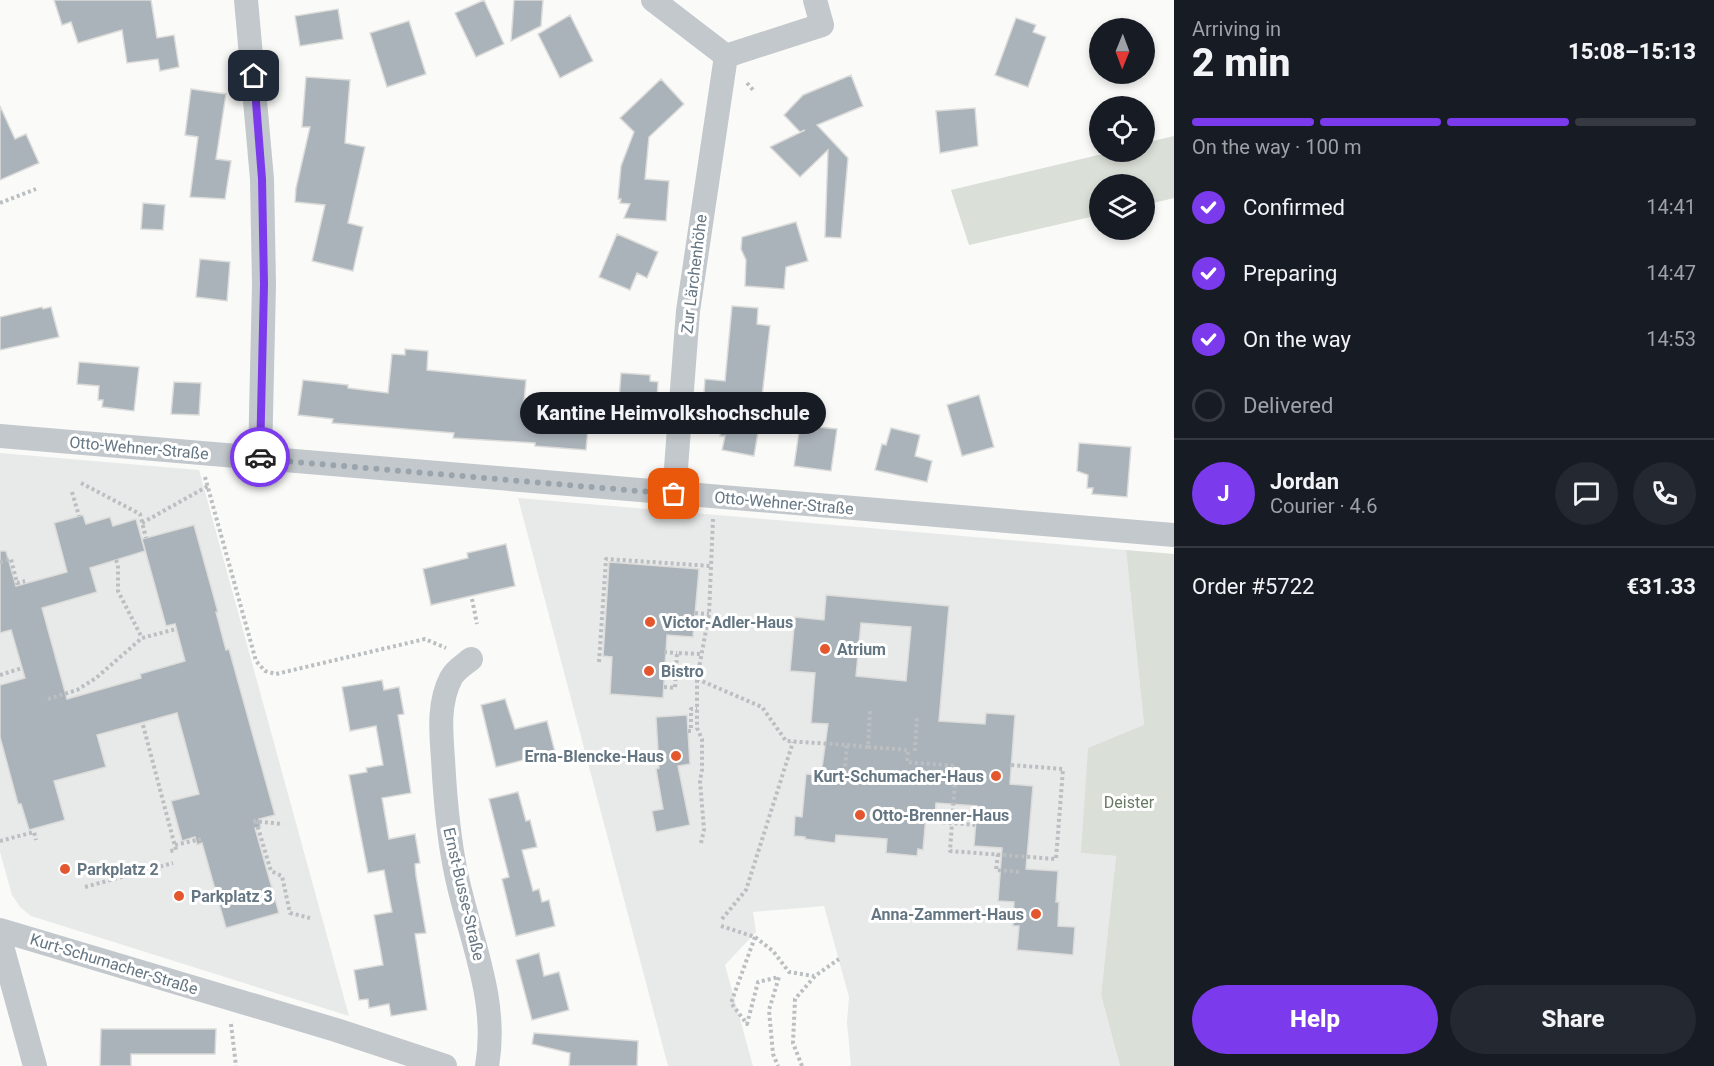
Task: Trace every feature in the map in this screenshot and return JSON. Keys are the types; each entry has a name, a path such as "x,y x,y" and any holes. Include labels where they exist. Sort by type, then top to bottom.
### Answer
{"street":[{"path":"246,0 262,179 264,284 260,459"},
{"path":"653,0 726,56 822,25 815,0"},
{"name":"Zur Lärchenhöhe","path":"674,494 688,311 726,56"},
{"name":"Otto-Wehner-Straße","path":"0,436 1174,535"},
{"name":"Ernst-Busse-Straße","path":"471,659 452,676 442,700 441,735 447,820 456,874 479,954 484,986 491,1043 487,1066"},
{"name":"Kurt-Schumacher-Straße","path":"0,930 336,1030 445,1066"},
{"path":"0,939 35,1066"}],"path":[{"path":"0,203 36,189"},
{"path":"200,454 256,661 265,671 276,674 424,639 471,659"},
{"path":"81,483 140,514 146,538"},
{"path":"142,523 208,486"},
{"path":"72,492 79,516"},
{"path":"701,843 704,830 700,781 702,739 697,728 697,679 709,614 714,497"},
{"path":"0,562 11,559 17,583 25,581"},
{"path":"598,662 606,559 711,566"},
{"path":"116,560 118,591 142,638"},
{"path":"472,599 477,624"},
{"path":"695,614 709,614"},
{"path":"48,699 77,690 96,678 142,638 176,629"},
{"path":"664,652 702,654"},
{"path":"664,687 675,688 677,653"},
{"path":"0,675 22,668"},
{"path":"697,679 762,707 786,741 917,751 917,715"},
{"path":"688,731 691,731 691,709 697,710"},
{"path":"867,747 870,711"},
{"path":"143,725 177,849 170,851"},
{"path":"722,919 746,890 793,742"},
{"path":"844,778 847,746"},
{"path":"908,750 907,762 957,766 950,851 1056,859 1063,769 1011,765"},
{"path":"916,818 975,825"},
{"path":"283,824 255,821 271,871 282,876 291,913 310,918"},
{"path":"0,841 34,832 36,840"},
{"path":"175,845 201,839"},
{"path":"998,854 996,870 1022,872"},
{"path":"85,887 173,863"},
{"path":"721,926 755,937 773,951 789,972 815,976"},
{"path":"755,937 731,1003 747,1024 758,982 779,977 769,1010 773,1054 778,1066"},
{"path":"802,1066 793,1043 795,999 815,976 839,959"},
{"path":"228,999 236,1066"}],"shaded area":[{"path":"0,453 199,470 349,1016 31,916 20,907 12,895 0,852"},
{"path":"518,498 1126,550 1144,725 1081,853 1116,856 1101,995 1120,1066 851,1066 847,1022 849,997 824,906 753,912 756,932 725,965 753,1066 668,1066"}],"green space":[{"path":"1174,136 1174,198 1155,203 1155,174 1089,174 1089,217 969,245 951,190 1089,157 1089,162 1155,162 1155,141"},
{"name":"Deister","path":"1126,550 1174,554 1174,1066 1120,1066 1101,995 1116,856 1081,853 1088,748 1144,725"}],"building":[{"path":"54,0 151,0 157,38 174,35 179,67 160,71 158,59 127,63 122,30 78,43 71,22 62,25"},
{"path":"484,0 504,44 476,57 455,13"},
{"path":"514,0 543,0 541,26 511,41"},
{"path":"338,9 343,39 300,46 295,16"},
{"path":"570,15 593,61 560,78 538,34"},
{"path":"1016,18 1036,25 1033,32 1046,37 1028,87 995,75"},
{"path":"409,21 426,74 387,87 370,33"},
{"path":"851,75 863,106 817,125 848,158 841,238 825,237 828,150 800,177 770,147 805,130 800,132 784,115 803,95"},
{"path":"306,77 350,80 345,143 365,147 348,223 363,227 353,271 312,261 325,205 295,202 310,127 302,127"},
{"path":"661,79 684,104 649,137 645,179 669,181 666,221 624,218 630,204 620,203 621,199 618,199 621,166 634,132 620,118"},
{"path":"191,89 226,94 216,159 231,161 225,199 190,197 198,137 185,135"},
{"path":"0,106 15,139 26,134 39,163 0,180"},
{"path":"975,108 978,146 940,153 936,111"},
{"path":"143,203 165,205 163,230 141,229"},
{"path":"796,222 808,261 786,267 784,289 745,286 746,260 741,249 742,237"},
{"path":"617,234 658,252 647,278 637,273 630,290 599,277"},
{"path":"200,259 230,262 227,301 196,297"},
{"path":"732,306 758,308 757,324 770,326 762,397 764,398 754,456 722,450 725,436 720,436 725,411 703,407 705,379 725,381"},
{"path":"42,307 43,309 51,307 59,337 0,350 0,317"},
{"path":"405,349 428,351 427,370 526,380 524,402 564,404 562,426 588,428 586,450 535,446 535,443 453,438 454,433 332,423 333,419 298,415 303,380 348,385 348,388 388,393 392,354 405,355"},
{"path":"79,362 139,367 134,411 102,407 103,400 98,400 99,386 77,384"},
{"path":"621,373 650,375 650,381 658,382 656,415 618,412"},
{"path":"174,382 201,383 199,415 171,414"},
{"path":"979,395 994,447 962,456 947,405"},
{"path":"802,411 822,414 820,427 837,429 831,471 794,466"},
{"path":"891,428 920,435 915,456 932,461 927,482 875,470 882,444 886,445"},
{"path":"1079,443 1131,447 1127,497 1092,494 1093,488 1087,488 1088,475 1077,471"},
{"path":"83,515 86,524 110,517 113,526 136,519 145,551 90,568 97,592 42,608 67,699 141,678 140,674 185,661 175,624 166,626 142,539 194,525 226,650 229,649 275,815 259,819 261,827 255,828 279,913 226,928 202,843 197,845 195,837 182,841 171,801 199,794 177,713 97,735 106,767 54,781 65,820 29,830 21,804 18,804 0,737 0,685 25,678 11,630 0,633 0,551 6,551 16,586 67,572 54,523"},
{"path":"506,544 515,586 431,605 423,569 468,558 467,553"},
{"name":"Victor-Adler-Haus","path":"609,562 699,569 693,637 667,635 663,698 610,694 612,657 603,656"},
{"path":"826,595 949,606 939,721 985,724 986,713 1015,715 1010,784 1033,786 1026,869 1058,871 1056,902 1059,902 1058,926 1075,927 1073,955 1017,950 1019,926 1013,926 1014,902 998,901 1002,848 974,846 977,806 936,803 935,817 926,816 923,850 918,849 917,856 886,853 887,839 836,835 835,843 794,836 795,816 802,817 806,774 821,775 828,724 811,723 815,673 790,671 795,617 824,620","holes":["861,623 911,627 906,681 856,676"]},
{"path":"382,680 384,690 399,687 404,714 398,715 411,793 382,798 389,839 415,834 420,863 415,864 416,876 426,933 415,934 427,1010 391,1016 389,1004 369,1008 368,999 359,1000 354,970 383,965 374,915 392,912 384,870 368,873 349,775 367,772 366,768 383,765 376,726 350,731 342,687"},
{"path":"505,699 515,729 547,721 555,752 496,767 481,705"},
{"name":"Erna-Blencke-Haus","path":"687,715 690,764 678,766 690,825 656,832 652,811 663,809 656,769 659,768 656,717"},
{"path":"518,792 526,821 530,820 537,847 522,850 533,891 539,889 542,902 549,900 555,926 516,936 502,879 509,877 489,799"},
{"path":"539,953 544,976 559,972 569,1010 532,1020 516,960"},
{"path":"101,1029 216,1029 215,1054 131,1054 131,1066 100,1066"},
{"path":"534,1033 638,1041 637,1066 569,1066 570,1053 532,1044"}],"way so far":[{"path":"260,457 260,459 674,494"}],"place":[{"name":"Kantine Heimvolkshochschule","path":"674,494"},
{"name":"Victor-Adler-Haus","path":"650,622"},
{"name":"Atrium","path":"825,649"},
{"name":"Bistro","path":"649,671"},
{"name":"Erna-Blencke-Haus","path":"676,756"},
{"name":"Kurt-Schumacher-Haus","path":"996,776"},
{"name":"Otto-Brenner-Haus","path":"860,815"},
{"name":"Parkplatz 2","path":"65,869"},
{"name":"Parkplatz 3","path":"179,896"},
{"name":"Anna-Zammert-Haus","path":"1036,914"}],"route":[{"path":"254,76 262,179 264,284 260,457"}]}
